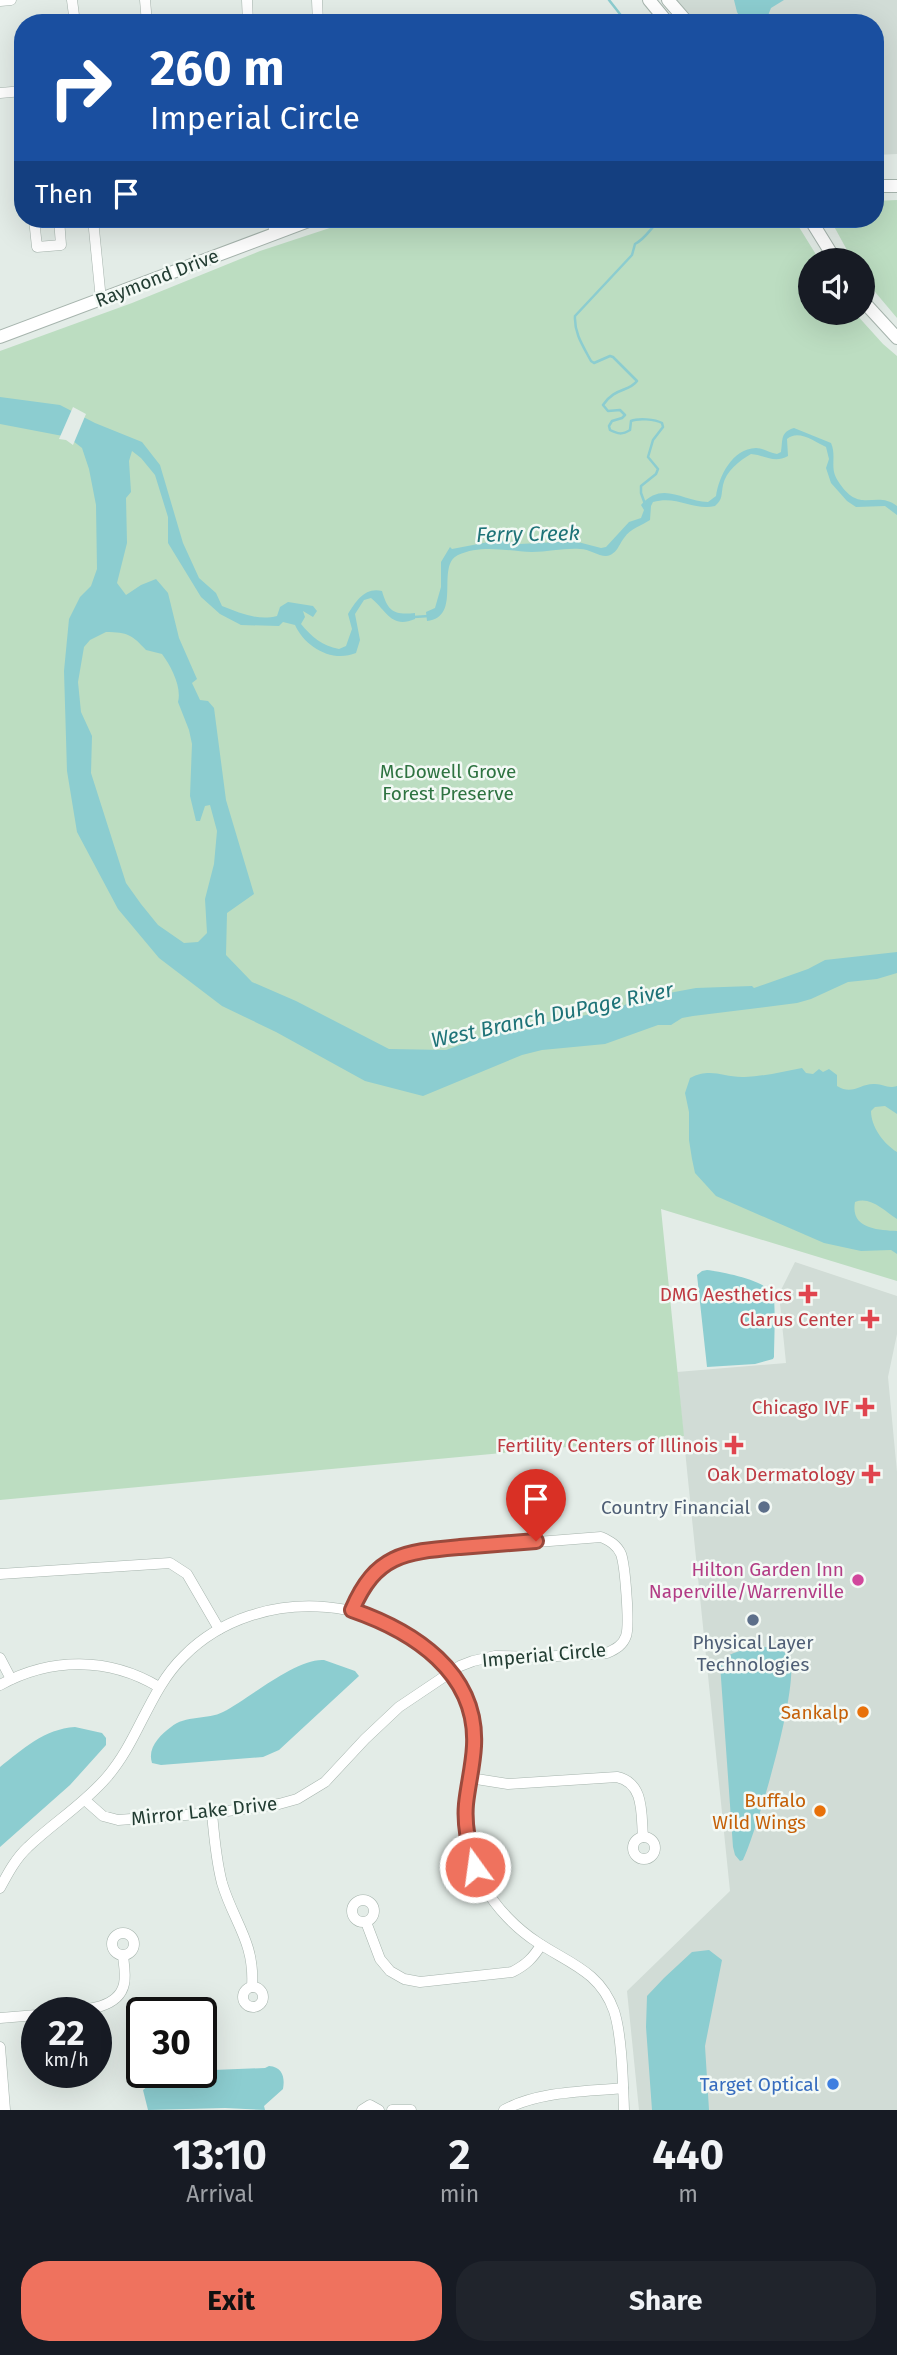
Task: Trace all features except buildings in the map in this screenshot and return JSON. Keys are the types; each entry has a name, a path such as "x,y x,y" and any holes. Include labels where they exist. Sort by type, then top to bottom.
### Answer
{"street":[{"path":"0,1 11,0"},
{"path":"649,0 661,14"},
{"path":"668,0 680,14"},
{"path":"35,228 37,247 61,245 60,228"},
{"path":"94,228 101,300"},
{"name":"Raymond Drive","path":"0,337 101,300 278,228"},
{"path":"816,228 828,248"},
{"path":"875,314 897,338"},
{"name":"Imperial Circle","path":"352,1610 363,1586 379,1569 396,1558 414,1552 588,1537 605,1539 616,1546 623,1562 628,1627 625,1639 615,1650 584,1655 485,1658 449,1672"},
{"path":"0,1574 170,1563 187,1574 219,1629"},
{"path":"0,1888 13,1864 27,1847 86,1801 112,1772 127,1750 159,1687 185,1654 219,1629 266,1611 293,1606 352,1610 392,1625 410,1636 435,1655 460,1687 471,1714 474,1742 466,1831 475,1867 497,1906 524,1932 541,1945 573,1962 597,1983 614,2012 624,2110"},
{"path":"0,1658 11,1679"},
{"path":"0,1685 46,1667 82,1663 119,1669 159,1687"},
{"name":"Mirror Lake Drive","path":"86,1801 103,1816 118,1821 279,1804 310,1792 336,1772 365,1739 399,1707 449,1672"},
{"path":"470,1778 508,1784 621,1778 631,1782 638,1794 643,1838"},
{"path":"212,1813 219,1869 251,1954 252,1987"},
{"path":"366,1922 384,1965 396,1975 412,1981 512,1972 531,1960 541,1945"},
{"path":"112,2000 124,1985 123,1956"},
{"path":"0,2018 21,2016"},
{"path":"0,2047 5,2110"},
{"path":"504,2110 545,2096 623,2088"},
{"path":"362,2110 370,2105 379,2110"},
{"path":"392,2110 411,2110"}],"shaded area":[{"path":"675,0 897,0 897,154 884,155 884,14 686,14"},
{"path":"795,1262 897,1296 897,1334 888,1377 897,1472 897,2110 639,2110 627,1991 730,1891 677,1372 786,1363 779,1294"}],"green space":[{"path":"897,200 897,318 875,292 875,248 846,248 835,228 884,228 884,201"},
{"name":"McDowell Grove Forest Preserve","path":"330,228 800,228 812,248 798,248 798,325 866,325 897,356 897,1281 661,1209 684,1436 0,1500 0,351 132,303 260,251"}],"water":[{"path":"734,0 784,0 771,8 769,14 737,12"},
{"path":"0,397 60,405 142,442 160,465 183,543 199,578 216,593 222,606 263,618 277,616 280,607 288,602 313,606 317,611 313,617 303,611 305,617 301,624 317,640 339,649 346,646 352,629 348,614 366,593 382,591 393,611 415,613 415,619 400,622 390,617 371,598 364,600 355,614 360,640 356,653 347,656 320,651 305,640 295,625 283,622 279,626 241,625 220,614 201,597 168,543 168,517 155,475 132,451 129,461 131,492 126,498 127,543 117,583 126,595 156,579 168,593 179,638 197,679 192,683 200,700 208,701 214,708 226,800 254,894 227,913 226,955 252,982 296,1001 389,1049 446,1050 498,1031 531,1029 537,1024 619,1009 643,993 669,993 696,988 754,988 808,969 825,960 897,952 897,973 877,979 848,982 797,1003 682,1018 671,1025 658,1025 605,1044 542,1050 522,1055 423,1096 365,1081 222,1006 159,958 118,909 77,832 67,771 64,671 69,619 80,597 91,586 97,569 96,505 82,448 68,437 0,424","holes":["106,632 129,635 146,650 162,654 177,683 178,702 192,744 190,796 196,821 200,821 205,806 210,805 217,831 214,864 205,899 207,933 198,942 184,943 158,925 126,883 91,773 92,736 81,712 78,682 84,647 90,640"]},
{"path":"794,428 831,443 835,476 853,497 889,501 897,506 897,515 885,506 856,507 847,501 831,483 826,468 829,459 826,447 806,437 791,436 787,439 788,456 774,459 751,454 734,467 727,475 721,499 715,506 670,500 653,502 650,520 630,532 610,555 603,556 574,549 532,552 485,549 458,555 449,569 444,611 438,617 427,621 426,612 435,608 441,587 441,562 450,547 452,549 499,540 520,544 574,541 606,547 629,522 641,518 644,510 641,505 649,498 665,493 708,502 716,496 720,480 734,458 756,448 777,454 781,452 784,434"},
{"path":"802,1068 806,1073 813,1074 819,1069 823,1072 829,1069 837,1075 837,1086 848,1090 870,1084 897,1086 897,1114 885,1106 875,1107 871,1111 879,1134 897,1152 897,1219 866,1201 855,1202 855,1211 861,1223 867,1226 897,1231 897,1254 891,1250 861,1251 824,1243 716,1196 695,1173 685,1093 690,1078 705,1073 737,1077 774,1074"},
{"path":"707,1270 753,1281 773,1295 773,1359 755,1364 707,1367 697,1275"},
{"path":"766,1647 782,1651 789,1657 789,1694 767,1790 749,1845 743,1860 740,1861 733,1847 720,1664 734,1653"},
{"path":"324,1660 355,1671 359,1676 279,1750 263,1757 161,1765 152,1763 151,1752 155,1742 177,1723 223,1712 300,1665"},
{"path":"75,1727 102,1733 106,1738 106,1745 70,1785 0,1847 0,1767 44,1736"},
{"path":"709,1950 722,1960 705,2046 709,2110 652,2110 646,2027 647,1996 692,1952"},
{"path":"277,2068 283,2077 284,2085 264,2106 265,2110 148,2110 143,2090 145,2088 217,2088 217,2070"}],"pier":[{"path":"73,407 86,414 73,445 59,439"}],"waterway":[{"path":"609,0 620,14"},
{"path":"645,504 641,486 656,474 658,469 648,457 653,440 663,427 662,423 638,419 631,421 630,430 625,433 610,430 612,421 625,415 620,410 608,411 603,405 612,395 637,381 613,357 594,363 591,361 578,334 575,316 632,255 635,244 652,228"},
{"name":"Ferry Creek","path":"414,617 429,616"}],"place":[{"name":"DMG Aesthetics","path":"808,1294"},
{"name":"Clarus Center","path":"870,1319"},
{"name":"Chicago IVF","path":"865,1407"},
{"name":"Fertility Centers of Illinois","path":"734,1445"},
{"name":"Oak Dermatology","path":"871,1474"},
{"name":"Country Financial","path":"764,1507"},
{"name":"Hilton Garden Inn Naperville/Warrenville","path":"858,1580"},
{"name":"Physical Layer Technologies","path":"753,1620"},
{"name":"Sankalp","path":"863,1712"},
{"name":"Buffalo Wild Wings","path":"820,1811"},
{"name":"Target Optical","path":"833,2084"}],"route":[{"path":"475,1867 466,1831 467,1794 474,1742 471,1714 465,1698 456,1681 435,1655 422,1644 392,1625 352,1610 369,1578 389,1561 403,1555 536,1541"}],"water label":[{"name":"West Branch DuPage River","path":"552,1015"}]}
